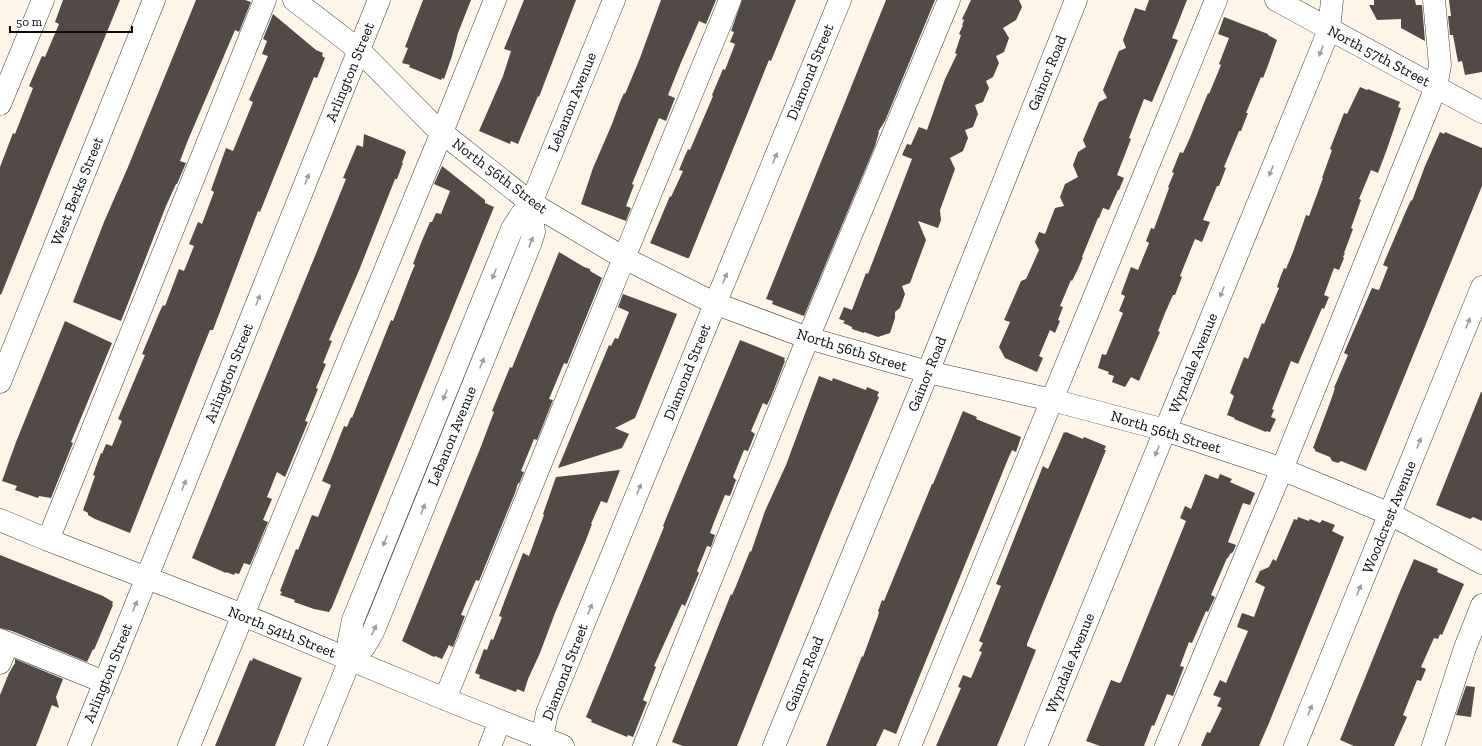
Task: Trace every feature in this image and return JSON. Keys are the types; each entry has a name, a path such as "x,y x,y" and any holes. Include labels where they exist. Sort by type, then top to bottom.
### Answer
{"street":[{"path":"0,104 43,0"},
{"name":"West Berks Street","path":"0,382 154,0"},
{"path":"48,540 265,0"},
{"name":"North 56th Street","path":"294,0 359,50 442,132 531,203 624,258 714,303 808,338 928,372 1052,400 1165,430 1282,470 1390,514 1482,563"},
{"name":"Arlington Street","path":"78,746 379,0"},
{"path":"189,746 495,0"},
{"name":"Lebanon Avenue","path":"350,660 349,640 353,620 512,229 531,203 614,0"},
{"path":"445,699 730,0"},
{"name":"Diamond Street","path":"542,742 547,713 714,303 840,0"},
{"path":"644,746 808,338 949,0"},
{"name":"Gainor Road","path":"774,746 928,372 1076,0"},
{"path":"910,746 1216,0"},
{"name":"North 57th Street","path":"1276,0 1482,112"},
{"name":"Wyndale Avenue","path":"1036,746 1330,30 1332,0"},
{"path":"1166,746 1282,470 1436,87 1440,65 1434,0"},
{"name":"Lebanon Avenue","path":"315,746 350,660 364,647 373,632 531,242 534,232 531,203"},
{"name":"Woodcrest Avenue","path":"1295,746 1482,287"},
{"path":"433,422 454,431"},
{"name":"North 54th Street","path":"0,520 243,615 500,721 542,742 563,746"},
{"path":"1433,746 1465,648 1482,605"},
{"path":"0,663 4,642 104,682"},
{"path":"490,746 500,721"}],"building":[{"path":"63,0 120,0 1,295 0,167 33,88 29,86 42,56 45,57 59,24 55,22"},
{"path":"196,0 245,0 251,2 239,32 235,30 188,140 180,161 186,163 166,206 121,321 73,302 104,222"},
{"path":"423,0 471,0 458,33 444,79 442,78 441,80 409,67 410,65 402,63 408,48 405,47"},
{"path":"524,0 576,0 539,97 538,96 518,144 511,141 510,144 479,131 503,76 511,51 504,49"},
{"path":"661,0 716,0 706,24 699,21 680,65 668,95 675,98 666,121 659,118 632,184 634,185 626,206 631,208 626,221 581,204 593,168 640,58"},
{"path":"742,0 796,0 771,61 769,60 689,258 687,258 650,243 670,196 671,197 683,171 679,170 684,158 688,149 690,150 723,69 725,70 735,44 730,42 734,32 731,31"},
{"path":"886,0 935,0 885,121 878,132 875,146 804,316 772,304 773,301 766,299"},
{"path":"971,0 1019,0 1022,7 1016,20 1003,28 1009,38 1004,52 996,56 999,63 993,77 986,81 989,88 983,102 975,105 978,114 973,127 965,130 968,138 963,151 950,158 955,169 940,210 941,220 938,228 918,221 926,240 910,283 902,286 905,294 900,308 895,312 895,318 890,333 878,337 852,329 852,327 843,323 845,321 839,319 844,307 852,310 866,273 868,274 912,159 902,155 907,144 911,145 919,127 927,130 945,79 957,54 955,53 964,20 962,19"},
{"path":"1149,0 1187,0 1172,38 1178,40 1152,102 1144,99 1117,175 1124,178 1109,210 1103,208 1098,218 1078,269 1072,281 1071,280 1060,306 1063,307 1058,320 1060,321 1055,333 1050,330 1039,356 1043,358 1037,372 1005,358 999,347 1010,322 1004,320 1021,281 1026,279 1039,250 1035,242 1039,232 1045,234 1055,208 1064,206 1060,197 1065,184 1078,177 1073,165 1078,152 1086,147 1083,140 1099,102 1107,98 1103,90 1119,51 1126,48 1123,40 1135,8 1145,11"},
{"path":"1374,0 1415,0 1416,5 1422,5 1425,41 1401,28 1401,19 1377,20 1369,5 1374,5"},
{"path":"1449,0 1482,0 1482,72 1465,75 1462,61 1458,62 1453,35 1450,35 1448,16 1451,16"},
{"path":"273,14 316,50 323,53 322,56 325,58 317,78 314,77 260,212 258,211 213,330 210,330 201,352 130,533 95,519 83,510 95,476 93,475 101,453 102,454 106,444 112,446 122,421 118,419 145,355 142,354 160,311 163,305 165,306 179,269 184,271 194,246 189,244 198,222 202,224 214,192 211,190 226,148 233,151 253,102 249,100 268,56 262,54 267,41 263,39"},
{"path":"1224,17 1268,34 1277,40 1263,78 1261,77 1246,113 1248,113 1241,131 1239,131 1224,167 1226,168 1219,186 1217,186 1203,220 1210,222 1202,242 1195,239 1180,276 1182,277 1175,295 1173,295 1165,313 1158,331 1160,332 1139,381 1131,377 1125,387 1112,382 1114,376 1108,374 1109,372 1098,368 1102,354 1106,355 1123,313 1119,311 1125,296 1121,294 1131,267 1138,270 1149,243 1146,241 1151,228 1154,229 1180,152 1183,153 1221,65 1219,64 1229,38 1218,34"},
{"path":"1360,87 1400,102 1398,107 1401,108 1378,173 1371,170 1359,199 1361,200 1351,228 1353,229 1344,253 1344,258 1339,270 1334,268 1324,295 1329,297 1324,309 1322,308 1298,364 1291,361 1272,409 1274,410 1271,417 1276,419 1270,432 1266,432 1227,415 1234,396 1230,393 1244,357 1248,359 1262,323 1264,324 1279,288 1277,287 1280,278 1284,268 1286,269 1306,215 1309,216 1332,150 1330,149 1344,113 1347,114"},
{"path":"1440,132 1444,134 1445,132 1482,148 1482,186 1366,471 1341,461 1338,463 1332,461 1330,457 1315,451 1313,448 1334,388 1348,355 1344,353 1372,288 1379,290 1388,267 1383,265 1411,200 1412,201"},
{"path":"364,134 404,150 406,152 403,163 397,179 395,179 360,268 329,340 332,341 323,363 326,364 305,421 308,422 285,477 277,472 267,497 272,499 263,520 268,522 250,565 244,563 239,574 235,573 234,575 226,573 192,558 346,179 343,178 357,145 363,147"},
{"path":"442,166 485,200 485,203 494,207 332,607 329,612 314,609 280,595 282,592 280,591 296,549 298,550 312,515 318,517 331,485 322,481 344,426 347,427 351,417 352,418 391,320 393,321 415,265 413,264 421,243 430,222 432,222 436,213 441,214 450,191 434,184"},
{"path":"559,252 590,269 590,271 602,278 567,364 564,363 549,399 553,400 537,440 534,439 521,471 524,472 519,484 518,483 479,581 476,580 461,615 465,616 453,647 449,645 442,659 435,656 434,657 402,641 480,449 494,412 492,411 510,367 512,368"},
{"path":"623,294 677,314 635,418 615,428 629,434 622,448 558,468 609,345 611,346 615,338 618,339 629,312 618,307"},
{"path":"65,321 112,343 71,442 73,443 51,498 39,496 38,498 15,490 17,486 2,481 16,442"},
{"path":"740,340 785,358 785,361 771,397 767,405 763,403 751,431 755,434 748,451 744,450 733,477 736,480 730,496 725,495 714,522 710,533 715,535 711,547 707,546 697,571 699,573 685,606 682,604 654,666 656,667 643,700 647,702 633,737 628,735 627,737 591,722 592,720 586,717"},
{"path":"819,376 832,381 833,378 866,390 867,387 879,392 877,396 879,397 825,526 737,746 683,746 672,742 731,594 732,595 750,551 751,552 765,511 786,465"},
{"path":"1481,392 1482,521 1473,517 1470,519 1436,505"},
{"path":"963,411 977,417 976,419 1021,437 1016,452 1012,450 1008,459 896,734 884,729 876,746 826,746 862,656 863,657 878,616 878,611 882,600 884,601"},
{"path":"1064,432 1083,439 1084,437 1106,446 1104,450 1106,450 1027,644 1027,646 1036,650 1016,700 997,746 936,746 961,688 958,687 963,675 971,678 982,652 979,651 983,643 979,641 1001,586 996,584 1043,466 1048,469"},
{"path":"620,470 607,503 601,501 591,524 586,540 528,679 524,692 517,689 516,692 479,678 480,675 475,673 484,649 487,650 491,639 493,640 502,617 499,616 523,553 529,556 556,477"},
{"path":"1205,474 1218,479 1220,474 1232,479 1230,482 1255,493 1250,505 1243,503 1228,542 1236,545 1233,552 1227,558 1211,595 1215,597 1208,612 1206,611 1192,643 1189,642 1180,666 1184,667 1173,696 1167,694 1144,746 1100,746 1086,741 1111,680 1119,683 1121,682 1186,521 1180,518 1185,506 1191,509"},
{"path":"1298,517 1309,521 1310,519 1320,523 1322,520 1335,525 1332,531 1344,537 1269,723 1259,746 1201,746 1207,732 1210,733 1222,708 1217,706 1221,698 1213,695 1220,680 1226,683 1248,631 1237,627 1242,613 1254,617 1265,587 1255,582 1260,571 1269,567 1273,559 1276,561 1294,519 1297,520"},
{"path":"0,555 103,596 113,602 94,650 93,649 87,662 12,631 0,628"},
{"path":"1414,559 1438,569 1437,572 1464,584 1442,635 1440,634 1438,639 1434,638 1421,667 1426,669 1421,681 1417,680 1403,715 1407,717 1394,746 1354,746 1340,740"},
{"path":"253,658 302,678 275,746 215,746 250,660 252,661"},
{"path":"15,659 63,679 56,697 59,708 52,705 36,746 0,746 0,695 15,663"},
{"path":"1466,686 1475,687 1471,717 1456,715"}]}
